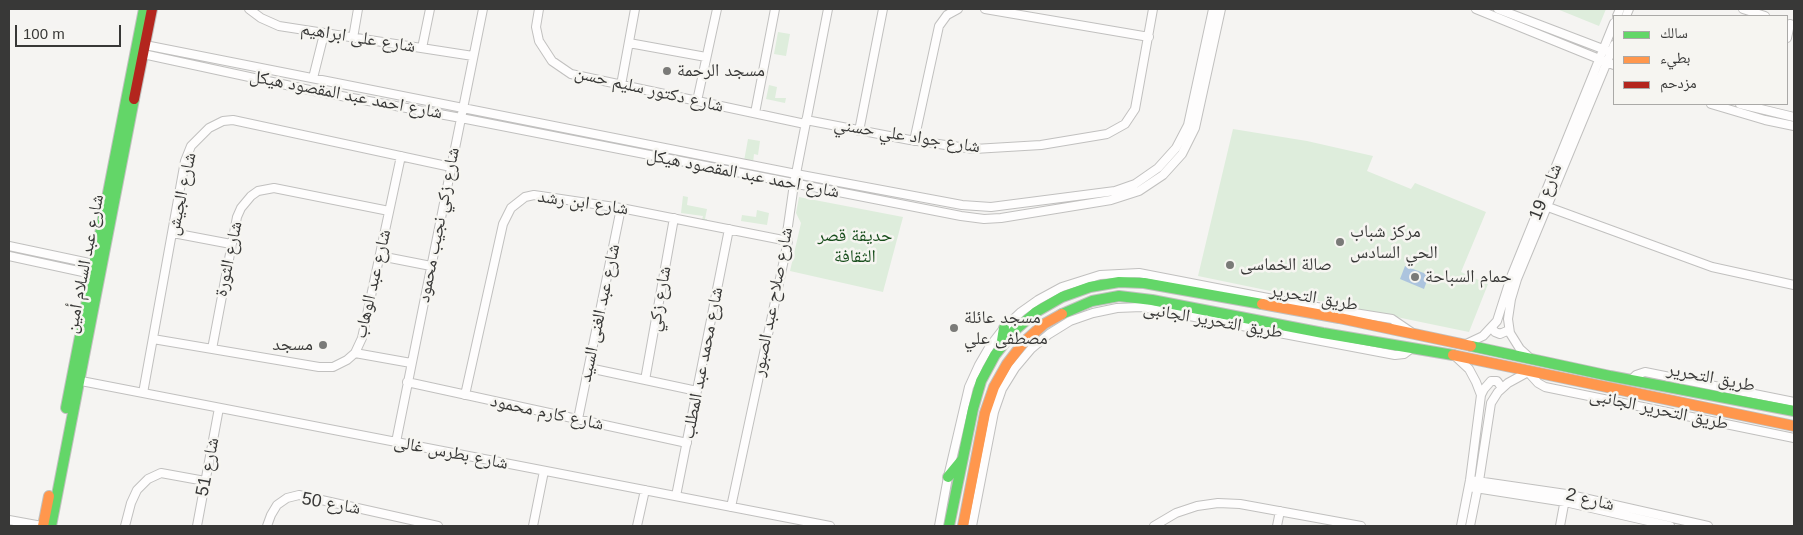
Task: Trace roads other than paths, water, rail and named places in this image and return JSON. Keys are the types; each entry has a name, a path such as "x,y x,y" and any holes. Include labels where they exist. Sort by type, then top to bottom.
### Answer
{"street":[{"name":"شارع عبد السلام أمين","path":"43,526 75,380 140,49 144,9"},
{"name":"شارع عبد السلام أمين","path":"51,526 93,269 140,49 152,9"},
{"name":"شارع على ابراهيم","path":"249,9 261,18 279,26 473,56"},
{"path":"353,38 358,9"},
{"path":"422,48 430,9"},
{"name":"شارع زكي نجيب محمود","path":"396,442 483,9"},
{"name":"شارع دكتور سليم حسن","path":"539,9 536,27 539,41 552,61 571,74 806,122"},
{"path":"621,85 635,9"},
{"path":"697,101 717,9"},
{"path":"755,113 775,9"},
{"name":"شارع صلاح عبد الصبور","path":"731,507 788,241 787,233 794,184 828,9"},
{"path":"859,131 883,9"},
{"path":"914,141 937,33 943,20 958,9"},
{"path":"986,9 1148,37"},
{"name":"شارع جواد علي حسني","path":"806,122 914,141 984,149 1053,144 1114,132 1127,122 1135,109 1153,9"},
{"name":"شارع احمد عبد المقصود هيكل","path":"140,49 313,78 962,205 991,207 1095,194 1125,188 1137,188 1168,159 1184,136 1194,105 1213,9"},
{"name":"شارع احمد عبد المقصود هيكل","path":"140,49 314,91 984,219 1001,218 1111,200 1137,188 1152,184 1168,170 1182,154 1189,142 1199,114 1221,9"},
{"path":"1476,9 1611,64"},
{"path":"1498,9 1611,51"},
{"path":"1744,9 1762,15"},
{"name":"شارع 19","path":"1532,359 1520,349 1510,330 1508,309 1514,278 1548,207 1611,64 1613,32"},
{"path":"313,78 324,34"},
{"path":"629,43 706,57"},
{"name":"شارع 19","path":"1492,328 1497,321 1599,59 1611,51"},
{"path":"1714,105 1765,120 1794,126"},
{"path":"1747,105 1769,108 1794,117"},
{"name":"شارع الجيش","path":"143,393 188,152 202,133 223,120 233,120 451,167"},
{"name":"شارع عبد الوهاب","path":"153,339 325,368 340,364 355,353 362,338 401,156"},
{"name":"شارع الثورة","path":"212,349 237,217 245,201 258,191 274,188 389,211"},
{"name":"شارع ابن رشد","path":"465,395 502,224 511,208 534,194 622,208 788,241"},
{"path":"961,216 962,205"},
{"path":"1548,207 1703,264 1737,274 1794,285"},
{"name":"شارع عبد الغنى السيد","path":"578,419 622,208"},
{"name":"شارع زكي","path":"645,380 674,218"},
{"name":"شارع محمد عبد المطلب","path":"676,496 729,229"},
{"path":"173,233 231,244"},
{"path":"9,246 93,269"},
{"path":"9,256 93,269"},
{"path":"380,256 431,266"},
{"name":"طريق التحرير الجانبى","path":"939,526 948,477 969,387 982,359 1004,328 1021,312 1062,287 1087,278 1139,273 1392,319 1416,335"},
{"path":"1167,279 1174,289"},
{"name":"طريق التحرير","path":"949,526 973,409 981,381 1001,348 1014,331 1036,312 1062,297 1090,287 1119,282 1144,283 1326,316 1631,380 1794,411"},
{"name":"طريق التحرير","path":"962,526 985,413 994,387 1007,364 1024,342 1052,320 1067,311 1092,301 1119,296 1152,300 1323,333 1454,355 1528,372 1794,426"},
{"path":"1152,300 1160,310"},
{"name":"طريق التحرير الجانبى","path":"972,526 994,412 1002,389 1030,349 1070,321 1093,312 1117,308 1142,307 1395,354 1404,354 1412,348"},
{"path":"1323,333 1328,330 1330,325 1326,316"},
{"path":"1352,321 1349,328 1352,338"},
{"path":"1001,348 1004,328"},
{"path":"1462,345 1478,340 1492,328 1500,334 1510,330"},
{"path":"355,353 411,363"},
{"path":"1454,355 1469,370 1481,395"},
{"path":"588,368 697,392"},
{"path":"1470,526 1479,485 1492,403 1502,388 1514,378 1528,372"},
{"name":"طريق التحرير الجانبى","path":"1528,372 1538,383 1545,387 1794,438"},
{"name":"طريق التحرير الجانبى","path":"1631,380 1636,375 1645,372 1794,402"},
{"name":"شارع بطرس غالى","path":"75,380 830,526"},
{"path":"1461,526 1470,483 1481,395 1486,385 1493,380 1499,382 1502,388"},
{"name":"شارع كارم محمود","path":"407,382 687,443"},
{"path":"1735,413 1739,410 1740,406 1738,399"},
{"path":"1760,418 1760,409 1766,405"},
{"name":"شارع 51","path":"197,526 219,408"},
{"path":"948,477 962,459"},
{"path":"534,526 544,471"},
{"path":"126,526 134,496 148,479 161,474 205,481"},
{"name":"شارع 2","path":"1470,483 1565,498 1708,526"},
{"path":"637,526 644,490"},
{"name":"شارع 50","path":"267,526 270,515 277,505 287,498 299,495 438,526"},
{"path":"968,496 976,507"},
{"path":"1560,526 1565,498"},
{"name":"شارع 2","path":"1565,498 1670,526"},
{"path":"1154,526 1176,513 1218,502 1240,504 1360,526"},
{"path":"1277,526 1280,511"},
{"path":"9,520 43,526"}],"water":[{"name":"حمام السباحة","path":"1405,266 1429,275 1424,289 1400,279"}],"place":[{"name":"مسجد الرحمة","path":"667,71"},
{"name":"مركز شباب الحي السادس","path":"1340,242"},
{"name":"صالة الخماسى","path":"1230,265"},
{"name":"حمام السباحة","path":"1415,277"},
{"name":"مسجد عائلة مصطفى علي","path":"954,328"},
{"name":"مسجد","path":"323,345"}],"park label":[{"name":"حديقة قصر الثقافة","path":"855,246"}]}
